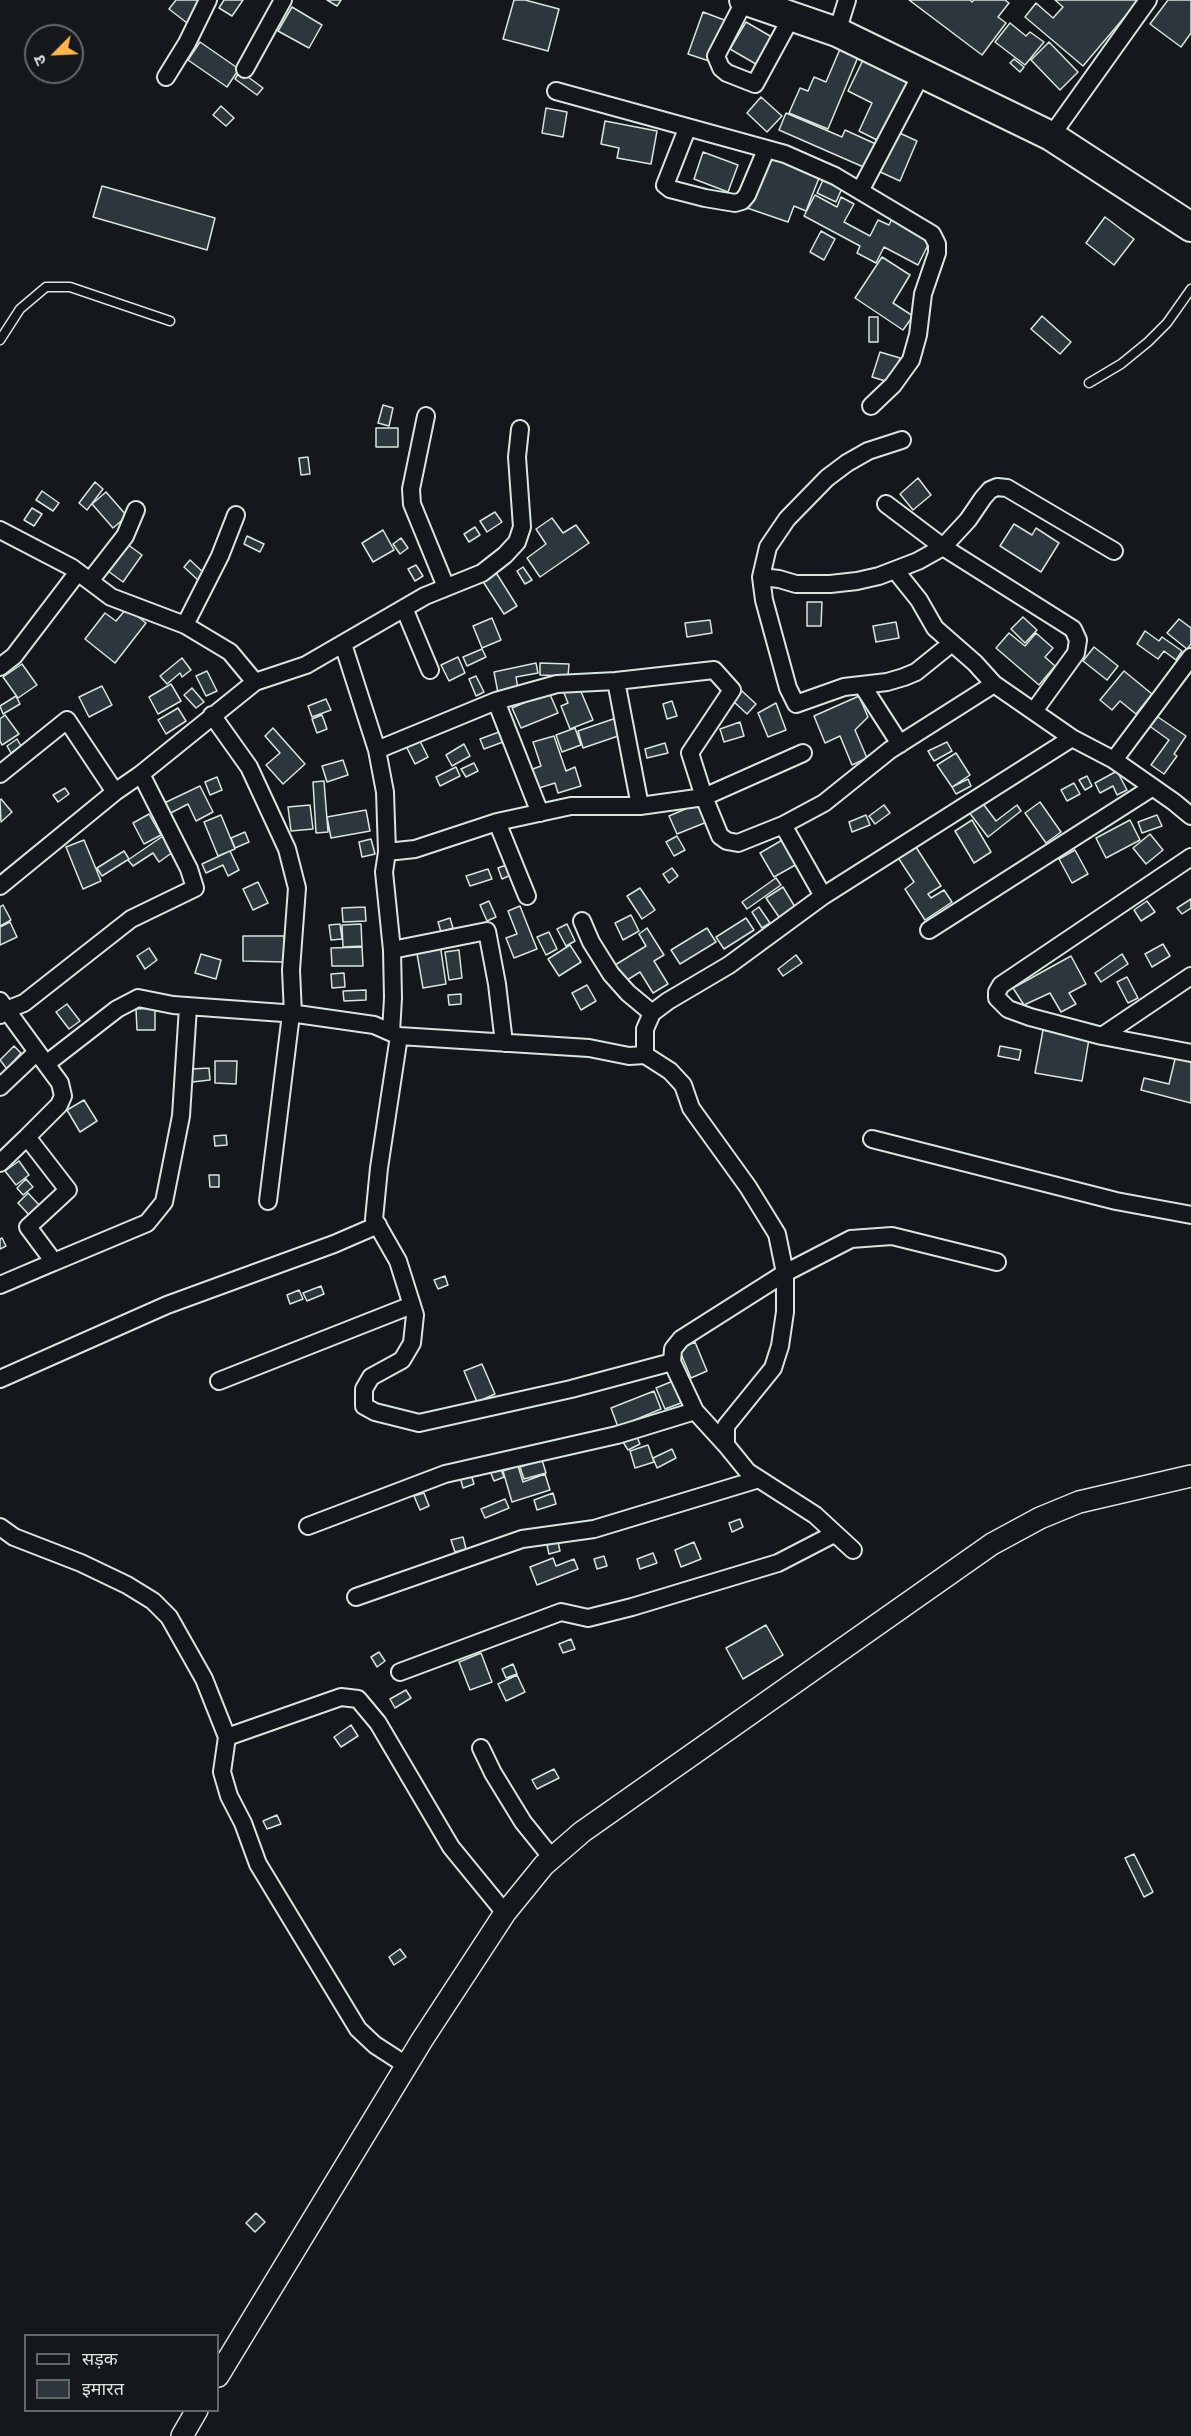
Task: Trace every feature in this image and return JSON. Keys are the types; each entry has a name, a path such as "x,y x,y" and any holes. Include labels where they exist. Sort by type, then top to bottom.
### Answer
{"highway":[{"path":"745,0 837,32 1051,136 1191,227"}],"street":[{"path":"166,76 187,42 208,0"},
{"path":"245,69 283,0"},
{"path":"745,0 716,56 721,68 727,73 755,84 792,16"},
{"path":"837,32 847,0"},
{"path":"1051,136 1148,0"},
{"path":"860,190 922,73"},
{"path":"556,92 785,154 835,176 932,234 937,243 936,253 922,294 918,335 911,360 893,385 871,406"},
{"path":"687,129 665,184 670,189 735,203 742,201 747,195 766,150"},
{"path":"426,416 411,489 412,504 446,587"},
{"path":"0,886 115,792 141,774 212,714 255,682 306,665 404,608 446,587 482,573 505,555 517,542 522,527 517,457 520,429"},
{"path":"902,440 868,451 827,478 787,519 768,547 761,577 780,659 788,688 796,704 844,687 888,682 915,672 952,644"},
{"path":"761,577 796,584 830,584 857,581 896,570 943,547 968,520 990,490 997,487 1007,488 1114,551"},
{"path":"886,504 943,547 1073,629 1077,640 1076,653 1034,711"},
{"path":"0,667 14,656 84,576 124,536 136,510"},
{"path":"185,626 220,555 236,515"},
{"path":"0,530 84,576 111,597 185,626 230,652 255,682"},
{"path":"896,570 919,600 935,628 975,663 994,684 1072,738 1114,760 1191,816"},
{"path":"404,608 430,670"},
{"path":"343,644 377,750 385,792 387,852 384,872 390,916 395,1034 374,1219 398,1261 415,1315 412,1343 402,1360 371,1377 364,1389 364,1406 375,1412 418,1423 571,1389 672,1362"},
{"path":"1114,760 1191,657"},
{"path":"377,750 496,701 557,684 616,681 714,670 732,690 690,753 720,836 727,841 738,843 783,825 824,803 900,744 994,684"},
{"path":"616,681 640,806"},
{"path":"862,685 900,744"},
{"path":"496,701 540,813"},
{"path":"212,714 249,767 287,849 297,888 291,970 292,1014 268,1201"},
{"path":"0,774 67,720 115,792"},
{"path":"645,1055 645,1029 652,1013 729,965 823,896 1072,738"},
{"path":"387,852 415,849 497,822 571,806 640,806 704,797 803,753"},
{"path":"0,1163 59,1105 63,1096 60,1083 2,1009 24,1003 131,920 195,888 189,869 141,774"},
{"path":"929,930 1153,787"},
{"path":"497,822 527,896"},
{"path":"783,825 823,896"},
{"path":"1191,857 1001,985 997,992 997,998 1008,1009 1030,1017 1102,1036 1191,1053"},
{"path":"582,921 591,942 611,974 628,993 652,1013"},
{"path":"392,950 487,931 497,984 504,1043"},
{"path":"1102,1036 1191,976"},
{"path":"0,1087 41,1058 138,998 188,1007 292,1014 374,1025 395,1034 589,1048 629,1056 645,1055 670,1071 684,1085 691,1108 748,1186 777,1233 785,1273 785,1312 773,1368 726,1426 726,1445"},
{"path":"0,1284 147,1223 164,1202 182,1116 188,1007"},
{"path":"27,1137 68,1190 28,1227 54,1262"},
{"path":"872,1138 1116,1201 1191,1215"},
{"path":"0,1379 167,1305 334,1244 378,1225"},
{"path":"854,1550 815,1515 748,1472 695,1411 672,1362 673,1349 681,1340 785,1273 851,1239 892,1236 997,1262"},
{"path":"219,1381 412,1305"},
{"path":"308,1526 445,1474 617,1435 695,1411"},
{"path":"219,2374 406,2065 505,1913 552,1858 590,1826 992,1544 1040,1518 1079,1502 1191,1476"},
{"path":"356,1597 522,1539 594,1529 759,1479"},
{"path":"0,1527 14,1536 81,1563 127,1585 153,1601 169,1617 204,1679 227,1737 222,1772 229,1796 243,1823 258,1864 358,2029 375,2045 406,2065"},
{"path":"400,1672 561,1612 588,1618 777,1563 834,1534"},
{"path":"227,1737 342,1697 358,1699 378,1724 451,1847 505,1913"},
{"path":"482,1748 493,1773 523,1822 552,1858"},
{"path":"182,2436 196,2412"}],"lane":[{"path":"0,340 20,309 46,287 70,286 170,321"},
{"path":"1089,383 1121,364 1148,342 1167,323 1191,289"}],"building":[{"path":"176,0 203,0 187,23 169,9"},
{"path":"224,0 243,0 232,16 219,8"},
{"path":"327,0 341,0 337,6"},
{"path":"514,0 525,0 559,9 548,51 503,39"},
{"path":"909,0 970,0 972,2 974,0 1005,0 1009,3 998,17 1006,23 982,55"},
{"path":"1055,0 1139,0 1083,66 1025,17 1036,3 1053,18 1063,7"},
{"path":"1168,0 1191,0 1191,33 1181,47 1150,24"},
{"path":"292,7 322,25 309,48 278,31"},
{"path":"703,12 727,21 712,62 688,54"},
{"path":"746,22 777,40 761,67 730,49"},
{"path":"1010,23 1026,36 1030,32 1044,42 1025,65 995,42"},
{"path":"200,42 239,69 227,87 188,60"},
{"path":"1049,42 1078,72 1060,90 1031,60"},
{"path":"840,49 858,57 828,129 789,113 800,88 808,91 814,77 826,82"},
{"path":"1014,59 1024,67 1020,72 1010,63"},
{"path":"863,60 911,84 883,143 859,131 872,103 848,91"},
{"path":"240,71 263,88 257,95 235,79"},
{"path":"761,97 782,116 767,132 747,113"},
{"path":"221,106 234,118 226,126 213,115"},
{"path":"546,108 567,112 563,137 542,133"},
{"path":"786,113 842,137 845,130 878,145 868,169 779,130"},
{"path":"605,121 657,131 651,164 617,158 619,148 601,144"},
{"path":"893,130 917,141 900,181 876,170"},
{"path":"703,152 738,165 728,192 694,179"},
{"path":"772,156 821,173 806,211 794,206 788,222 747,208"},
{"path":"824,178 843,186 836,202 817,193"},
{"path":"102,186 215,218 207,250 93,217"},
{"path":"815,195 837,207 841,197 854,204 844,222 870,236 878,220 889,225 892,219 931,239 918,265 884,247 876,263 857,253 860,246 804,216"},
{"path":"1105,217 1134,239 1114,265 1086,243"},
{"path":"821,231 835,239 824,260 810,252"},
{"path":"882,257 910,275 893,303 913,316 903,330 855,298"},
{"path":"1042,316 1071,342 1060,354 1031,329"},
{"path":"869,317 878,317 878,342 869,342"},
{"path":"880,352 900,358 892,383 872,377"},
{"path":"383,405 393,408 389,426 378,423"},
{"path":"376,428 398,428 398,447 376,447"},
{"path":"308,457 310,474 301,475 299,458"},
{"path":"918,478 931,495 913,510 900,494"},
{"path":"95,482 103,489 87,510 79,503"},
{"path":"42,491 59,503 53,511 36,500"},
{"path":"106,492 127,516 113,528 92,504"},
{"path":"32,508 42,514 34,526 24,520"},
{"path":"495,512 502,522 487,532 480,521"},
{"path":"552,518 563,533 576,525 589,543 540,577 527,558 546,544 536,529"},
{"path":"1014,524 1032,535 1036,528 1059,543 1041,572 1000,546"},
{"path":"475,527 480,535 469,542 464,534"},
{"path":"383,530 394,550 373,562 362,543"},
{"path":"247,536 264,544 260,552 244,544"},
{"path":"401,538 408,548 400,554 393,544"},
{"path":"127,544 142,555 123,582 108,571"},
{"path":"190,560 205,574 199,581 184,567"},
{"path":"416,565 423,576 415,581 408,569"},
{"path":"523,567 532,580 525,584 517,571"},
{"path":"495,571 517,606 504,614 482,580"},
{"path":"807,602 822,602 821,626 807,626"},
{"path":"127,608 146,623 115,663 85,639 105,613 116,621"},
{"path":"1023,617 1037,630 1025,643 1011,629"},
{"path":"492,618 501,640 482,648 473,626"},
{"path":"1179,619 1191,628 1191,644 1187,649 1167,633"},
{"path":"710,620 712,633 687,637 685,623"},
{"path":"896,622 899,638 876,642 873,626"},
{"path":"1145,631 1159,641 1162,637 1182,651 1176,660 1164,651 1158,659 1137,644"},
{"path":"1009,633 1025,646 1036,633 1053,648 1045,657 1055,666 1039,685 996,648"},
{"path":"1094,647 1118,666 1107,680 1083,661"},
{"path":"482,649 486,657 467,666 463,657"},
{"path":"458,657 465,673 449,681 441,665"},
{"path":"182,658 191,670 182,677 180,673 167,684 160,676"},
{"path":"536,663 538,673 516,677 518,689 498,693 494,672"},
{"path":"540,663 569,664 568,676 540,675"},
{"path":"22,664 37,685 18,698 3,677"},
{"path":"207,671 217,691 206,696 196,676"},
{"path":"1124,671 1152,694 1136,714 1120,701 1112,710 1100,700"},
{"path":"476,676 484,692 476,696 469,679"},
{"path":"171,684 181,701 158,714 149,697"},
{"path":"102,686 112,705 89,717 79,697"},
{"path":"579,687 593,720 570,729 561,706 568,703 564,693"},
{"path":"192,688 204,702 196,708 184,695"},
{"path":"742,691 756,704 747,714 733,701"},
{"path":"549,692 558,713 521,728 512,708"},
{"path":"16,696 20,704 3,714 0,706"},
{"path":"859,696 868,717 855,730 867,758 852,765 840,736 825,743 814,716"},
{"path":"326,699 331,710 312,717 308,706"},
{"path":"672,701 677,716 667,719 663,704"},
{"path":"776,703 786,730 768,737 758,713"},
{"path":"178,708 186,721 166,734 158,720"},
{"path":"5,715 19,734 2,745 0,719"},
{"path":"322,715 327,729 317,733 312,719"},
{"path":"1155,715 1186,736 1174,754 1177,756 1164,774 1151,765 1169,740 1148,725"},
{"path":"619,717 624,734 583,748 578,731"},
{"path":"740,722 744,736 724,742 720,729"},
{"path":"273,728 305,764 283,784 266,765 280,753 265,736"},
{"path":"575,728 581,745 562,752 556,735"},
{"path":"499,732 503,742 484,749 480,739"},
{"path":"554,736 566,771 575,767 581,786 558,793 555,783 536,789 530,770 541,766 533,742"},
{"path":"17,739 21,746 11,753 7,746"},
{"path":"419,739 428,757 415,764 406,746"},
{"path":"947,742 952,751 934,761 928,751"},
{"path":"665,743 668,753 647,758 645,749"},
{"path":"464,744 470,756 452,766 446,755"},
{"path":"956,753 970,775 952,787 937,765"},
{"path":"343,760 348,775 327,782 322,766"},
{"path":"474,763 478,771 466,777 461,769"},
{"path":"456,767 460,776 440,786 436,777"},
{"path":"1117,771 1127,790 1117,795 1113,786 1100,793 1095,783"},
{"path":"1087,776 1092,786 1085,790 1079,780"},
{"path":"217,777 222,790 210,795 205,782"},
{"path":"968,779 971,786 956,794 952,787"},
{"path":"324,781 328,832 316,833 313,782"},
{"path":"1074,783 1080,794 1067,801 1061,790"},
{"path":"200,786 213,812 196,821 188,804 165,816 160,805"},
{"path":"65,788 69,794 58,802 53,795"},
{"path":"0,800 12,812 1,822"},
{"path":"704,801 712,820 677,834 669,816"},
{"path":"981,801 996,821 1017,805 1021,811 988,837 968,811"},
{"path":"1040,802 1061,832 1046,843 1025,813"},
{"path":"310,805 313,829 291,831 288,807"},
{"path":"884,805 890,813 875,824 869,816"},
{"path":"366,810 370,831 331,838 327,817"},
{"path":"149,814 161,835 144,844 133,823"},
{"path":"221,815 235,849 218,856 204,822"},
{"path":"866,815 870,825 852,832 849,822"},
{"path":"1157,815 1162,826 1142,833 1138,822"},
{"path":"972,820 991,852 974,863 955,831"},
{"path":"1130,820 1140,840 1106,858 1096,838"},
{"path":"245,832 249,842 235,848 231,838"},
{"path":"1150,834 1163,850 1146,864 1133,848"},
{"path":"163,836 173,852 159,862 153,853 133,866 128,860"},
{"path":"677,836 685,850 674,856 666,842"},
{"path":"371,839 375,854 362,857 359,842"},
{"path":"784,839 799,863 774,877 760,853"},
{"path":"84,840 101,881 83,889 66,847"},
{"path":"914,844 941,886 928,894 931,898 944,890 952,902 925,920 905,889 914,882 897,856"},
{"path":"1075,850 1088,874 1072,883 1059,859"},
{"path":"124,851 129,859 102,876 97,868"},
{"path":"230,851 239,870 228,876 223,865 206,873 202,864"},
{"path":"509,864 513,874 502,879 498,868"},
{"path":"672,868 678,876 669,883 663,874"},
{"path":"488,869 492,879 470,886 466,876"},
{"path":"776,878 781,885 747,909 742,902"},
{"path":"258,882 268,903 253,910 243,889"},
{"path":"783,887 795,907 779,917 766,898"},
{"path":"640,888 655,910 642,919 627,896"},
{"path":"1191,899 1191,908 1182,914 1177,908"},
{"path":"489,901 496,917 487,921 480,905"},
{"path":"1147,901 1155,912 1141,921 1134,910"},
{"path":"3,905 11,920 0,926 0,907"},
{"path":"520,906 537,949 514,958 506,938 517,934 508,911"},
{"path":"365,907 366,921 343,922 342,908"},
{"path":"759,907 770,923 762,928 752,912"},
{"path":"631,915 639,931 623,940 615,923"},
{"path":"450,918 453,928 441,932 438,922"},
{"path":"746,918 754,930 724,949 716,937"},
{"path":"10,922 17,937 0,945 0,927"},
{"path":"340,924 342,939 331,940 329,925"},
{"path":"361,924 362,946 343,947 342,925"},
{"path":"567,924 575,941 566,946 557,929"},
{"path":"647,928 664,955 654,961 668,984 653,993 640,972 624,982 615,965 646,946 639,934"},
{"path":"707,928 716,942 680,964 671,950"},
{"path":"549,932 557,949 546,955 537,937"},
{"path":"243,936 284,936 284,962 243,961"},
{"path":"440,944 446,984 423,988 416,948"},
{"path":"1163,944 1170,956 1152,967 1145,954"},
{"path":"570,945 581,962 559,976 548,959"},
{"path":"362,947 363,966 332,966 331,948"},
{"path":"149,948 157,960 145,969 137,956"},
{"path":"459,950 462,978 449,980 445,952"},
{"path":"201,954 221,960 216,979 195,973"},
{"path":"1122,954 1128,964 1101,982 1095,973"},
{"path":"796,955 802,963 783,976 778,969"},
{"path":"1071,956 1086,984 1069,993 1076,1004 1061,1012 1050,993 1024,1005 1013,988"},
{"path":"344,973 345,987 332,988 331,974"},
{"path":"1127,977 1138,998 1128,1003 1117,982"},
{"path":"587,985 596,1001 581,1010 572,993"},
{"path":"366,990 366,1000 344,1001 343,991"},
{"path":"461,994 461,1004 449,1005 448,995"},
{"path":"67,1004 80,1021 69,1029 56,1012"},
{"path":"155,1008 155,1030 137,1030 136,1009"},
{"path":"1043,1030 1089,1039 1082,1081 1035,1073"},
{"path":"14,1046 21,1053 7,1069 0,1060"},
{"path":"1000,1046 1021,1050 1019,1060 998,1056"},
{"path":"1176,1055 1191,1059 1191,1103 1141,1090 1144,1078 1169,1084"},
{"path":"215,1061 237,1061 236,1084 215,1083"},
{"path":"209,1068 210,1080 192,1082 191,1069"},
{"path":"84,1100 97,1121 80,1132 67,1110"},
{"path":"226,1135 227,1145 215,1146 214,1136"},
{"path":"19,1161 29,1175 16,1185 5,1171"},
{"path":"209,1175 219,1175 219,1187 210,1187"},
{"path":"26,1179 33,1187 23,1195 17,1188"},
{"path":"28,1193 41,1207 31,1217 18,1203"},
{"path":"2,1238 6,1246 0,1249 0,1239"},
{"path":"445,1276 448,1285 438,1289 434,1280"},
{"path":"321,1286 324,1294 307,1301 303,1293"},
{"path":"299,1290 303,1299 290,1304 287,1295"},
{"path":"695,1342 707,1371 691,1378 679,1349"},
{"path":"482,1364 495,1394 477,1402 464,1371"},
{"path":"673,1381 681,1403 665,1409 656,1388"},
{"path":"654,1391 661,1409 618,1427 611,1408"},
{"path":"636,1435 640,1444 628,1450 623,1442"},
{"path":"648,1445 654,1462 635,1468 630,1451"},
{"path":"672,1449 676,1458 657,1468 653,1458"},
{"path":"542,1460 546,1473 524,1479 520,1467"},
{"path":"518,1466 523,1482 545,1474 550,1490 512,1502 503,1471"},
{"path":"500,1467 504,1477 494,1481 490,1471"},
{"path":"471,1474 474,1484 463,1488 460,1477"},
{"path":"424,1493 429,1506 420,1510 414,1496"},
{"path":"553,1493 556,1504 537,1510 534,1500"},
{"path":"505,1499 509,1508 485,1518 481,1509"},
{"path":"740,1519 743,1527 732,1532 729,1523"},
{"path":"463,1537 466,1549 455,1552 451,1540"},
{"path":"558,1542 560,1551 549,1554 547,1545"},
{"path":"694,1542 701,1559 681,1567 675,1550"},
{"path":"653,1553 657,1563 640,1569 637,1559"},
{"path":"604,1556 607,1566 597,1569 594,1559"},
{"path":"553,1558 556,1566 574,1559 578,1569 537,1585 530,1567"},
{"path":"766,1625 783,1655 743,1679 726,1648"},
{"path":"571,1639 575,1649 563,1653 559,1644"},
{"path":"379,1652 385,1661 377,1667 371,1657"},
{"path":"481,1653 492,1682 470,1690 459,1662"},
{"path":"513,1664 517,1674 506,1678 502,1669"},
{"path":"517,1675 525,1692 506,1701 498,1684"},
{"path":"406,1690 411,1698 395,1708 390,1699"},
{"path":"351,1725 358,1736 341,1747 334,1737"},
{"path":"554,1769 559,1778 537,1789 532,1780"},
{"path":"277,1815 281,1824 267,1829 263,1821"},
{"path":"1134,1854 1153,1892 1144,1897 1125,1858"},
{"path":"400,1949 406,1957 394,1965 389,1957"},
{"path":"256,2213 265,2222 255,2232 246,2223"}]}
